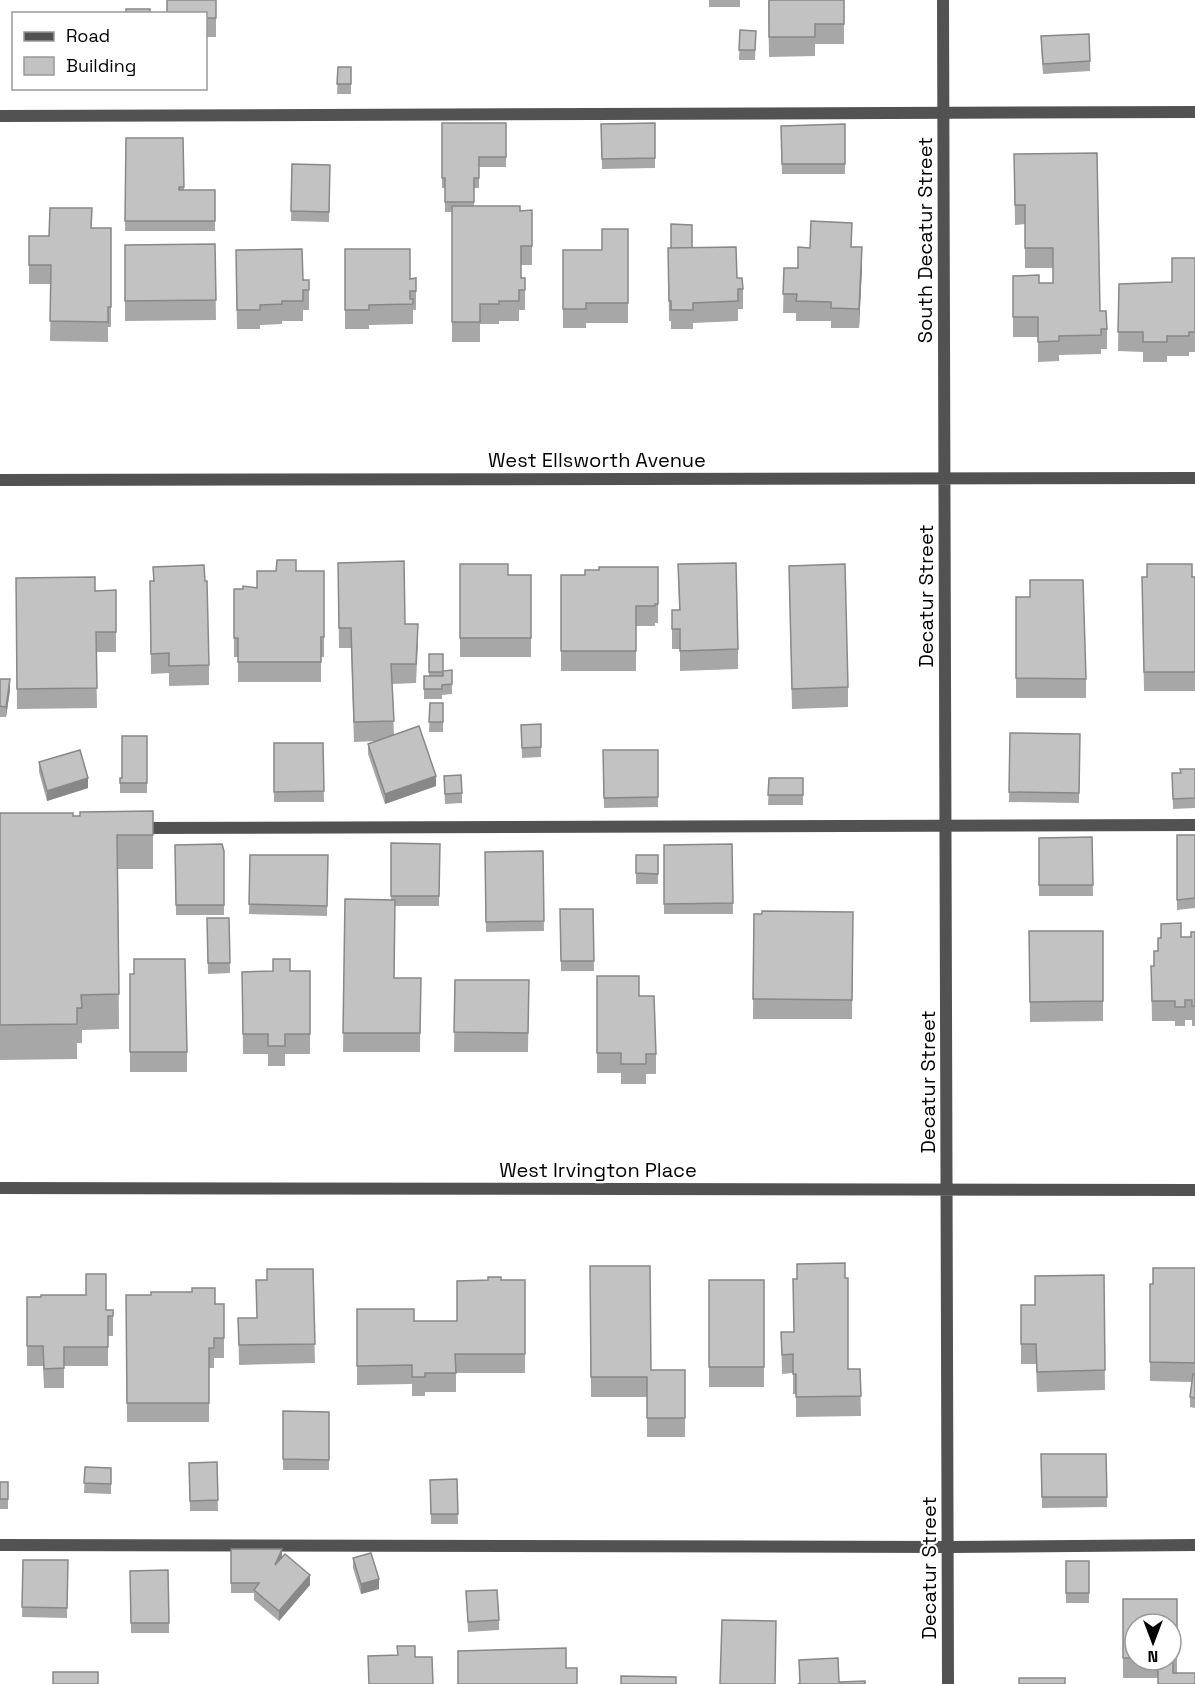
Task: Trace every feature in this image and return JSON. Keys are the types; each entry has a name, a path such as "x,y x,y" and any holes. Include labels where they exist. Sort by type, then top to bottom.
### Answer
{"street":[{"name":"South Decatur Street","path":"944,0 945,479"},
{"path":"0,116 1195,112"},
{"name":"West Ellsworth Avenue","path":"0,480 1195,478"},
{"name":"Decatur Street","path":"945,479 948,1684"},
{"path":"120,828 1195,825"},
{"name":"West Irvington Place","path":"0,1188 1195,1190"},
{"path":"0,1545 948,1547 1195,1545"}],"building":[{"path":"167,0 216,0 216,18 207,18 207,12 167,12"},
{"path":"769,0 844,0 844,24 815,24 815,37 769,37"},
{"path":"126,9 150,9 150,12 126,12"},
{"path":"740,30 756,31 755,50 739,50"},
{"path":"1089,34 1090,61 1043,64 1041,36"},
{"path":"338,67 351,67 351,84 337,84"},
{"path":"442,123 506,123 506,157 479,157 479,178 474,178 474,202 445,202 445,178 442,178"},
{"path":"655,123 655,158 602,159 601,124"},
{"path":"845,124 845,164 782,164 781,126"},
{"path":"126,138 183,138 184,187 179,187 179,190 215,190 215,221 125,221"},
{"path":"1097,153 1100,311 1106,311 1107,329 1101,329 1101,335 1059,336 1059,341 1038,342 1038,317 1013,317 1013,276 1039,275 1039,283 1053,283 1053,248 1025,248 1025,205 1015,205 1014,154"},
{"path":"292,164 330,165 329,212 291,211"},
{"path":"452,206 520,206 520,211 532,210 532,246 521,246 521,278 525,278 525,290 519,290 519,301 480,304 480,322 452,322"},
{"path":"50,208 92,208 91,228 111,228 111,307 108,307 108,322 50,321 51,265 29,265 29,236 49,236"},
{"path":"811,221 852,223 851,247 862,247 859,309 831,308 831,302 796,301 797,294 783,294 784,268 798,268 798,247 810,248"},
{"path":"671,224 692,225 692,248 671,248"},
{"path":"602,229 628,229 628,303 586,303 586,309 563,309 563,250 602,250"},
{"path":"215,244 216,300 125,301 125,245"},
{"path":"736,247 737,278 742,278 743,289 738,289 738,301 693,303 693,310 671,310 668,248"},
{"path":"302,249 303,280 309,280 309,290 303,290 303,301 282,301 282,304 260,305 260,310 237,310 236,250"},
{"path":"345,249 410,249 410,279 416,278 416,291 410,291 413,304 369,305 369,310 345,310"},
{"path":"1172,258 1195,258 1195,332 1189,332 1189,336 1167,336 1167,342 1143,342 1143,332 1118,332 1119,284 1172,282"},
{"path":"277,560 296,560 296,571 324,571 324,637 321,637 321,662 238,662 238,638 234,638 234,589 243,589 243,586 257,588 257,571 276,571"},
{"path":"404,561 405,624 418,624 416,664 391,664 394,721 354,722 351,628 339,628 338,563"},
{"path":"736,563 738,649 680,651 680,629 672,629 672,610 680,610 678,564"},
{"path":"460,564 508,564 508,575 531,575 531,638 460,638"},
{"path":"845,564 848,687 792,689 789,566"},
{"path":"1147,564 1192,564 1192,577 1195,577 1195,672 1144,672 1142,577 1147,577"},
{"path":"204,565 205,581 207,581 209,665 169,666 169,653 151,654 150,581 154,581 153,567"},
{"path":"599,567 658,567 658,604 636,606 636,651 561,651 561,575 585,575 585,570 599,570"},
{"path":"95,577 95,591 116,590 116,632 96,632 97,688 17,689 16,578"},
{"path":"1030,580 1083,580 1086,679 1016,678 1016,597 1030,597"},
{"path":"429,654 443,654 443,671 452,670 452,684 442,685 442,689 424,689 424,676 443,676 443,672 429,672"},
{"path":"0,679 10,679 6,707 0,706"},
{"path":"430,703 443,703 443,722 429,722"},
{"path":"541,724 541,747 522,748 521,725"},
{"path":"419,726 436,776 385,794 368,744"},
{"path":"1010,733 1080,734 1079,793 1009,792"},
{"path":"122,736 147,736 147,783 120,783"},
{"path":"274,743 323,743 324,791 274,792"},
{"path":"80,750 88,778 47,791 39,762"},
{"path":"603,750 658,750 658,797 604,798"},
{"path":"1180,769 1195,769 1195,798 1173,799 1172,773 1181,773"},
{"path":"461,775 462,793 445,794 444,776"},
{"path":"769,778 803,778 803,795 768,795"},
{"path":"153,811 153,835 117,835 119,994 81,995 82,1008 77,1008 77,1024 0,1025 0,813 73,813 73,816 80,816 80,812"},
{"path":"1177,835 1195,835 1195,898 1177,900"},
{"path":"1092,837 1093,885 1039,885 1039,838"},
{"path":"391,843 440,844 439,896 391,896"},
{"path":"222,844 224,905 176,905 175,845"},
{"path":"732,844 733,903 664,904 664,845"},
{"path":"543,851 544,921 486,922 485,852"},
{"path":"250,855 328,855 327,906 249,904"},
{"path":"636,855 658,855 658,874 636,873"},
{"path":"345,899 395,900 394,978 421,978 420,1033 343,1033"},
{"path":"560,909 593,909 594,961 561,961"},
{"path":"762,911 853,912 852,1000 753,999 754,914 762,914"},
{"path":"207,918 229,918 230,963 208,963"},
{"path":"1181,923 1181,937 1191,937 1191,932 1195,932 1195,1006 1192,1006 1192,1000 1185,1000 1185,1007 1175,1007 1175,1001 1152,1001 1151,966 1154,966 1154,951 1158,951 1161,924"},
{"path":"1029,931 1103,931 1103,1001 1030,1002"},
{"path":"134,959 185,959 187,1052 130,1052 130,974 134,974"},
{"path":"273,959 290,959 290,971 310,971 310,1034 285,1034 285,1046 268,1046 268,1034 243,1034 242,972 273,971"},
{"path":"597,976 639,976 639,996 654,996 656,1054 646,1054 646,1064 621,1064 621,1053 597,1053"},
{"path":"455,980 529,980 528,1033 454,1032"},
{"path":"845,1263 845,1278 848,1278 848,1369 860,1369 861,1396 796,1397 793,1354 782,1355 781,1332 794,1332 793,1279 797,1279 797,1264"},
{"path":"590,1266 650,1266 651,1370 685,1370 685,1418 647,1418 647,1377 591,1377"},
{"path":"1153,1268 1195,1268 1195,1363 1150,1362 1150,1284 1153,1284"},
{"path":"267,1269 313,1269 315,1344 239,1345 238,1318 257,1318 256,1280 267,1280"},
{"path":"86,1274 106,1274 106,1310 113,1310 113,1316 108,1316 108,1347 64,1347 64,1368 44,1369 43,1346 27,1346 27,1297 86,1295"},
{"path":"1104,1275 1105,1370 1037,1372 1036,1344 1021,1344 1021,1305 1035,1305 1035,1276"},
{"path":"488,1277 501,1277 501,1280 525,1280 525,1354 455,1354 456,1373 425,1373 425,1377 412,1377 412,1365 357,1366 357,1309 414,1309 414,1321 457,1321 457,1281 488,1280"},
{"path":"709,1280 764,1280 764,1367 709,1367"},
{"path":"192,1288 215,1288 215,1304 224,1304 224,1338 214,1338 214,1348 209,1348 209,1403 127,1403 126,1295 151,1295 151,1292 192,1292"},
{"path":"1193,1374 1195,1374 1195,1398 1190,1397"},
{"path":"283,1411 329,1412 329,1460 283,1459"},
{"path":"1041,1454 1106,1454 1107,1497 1042,1497"},
{"path":"217,1462 218,1500 190,1501 189,1463"},
{"path":"85,1467 111,1468 111,1484 84,1483"},
{"path":"457,1479 458,1514 431,1514 430,1480"},
{"path":"0,1482 8,1482 8,1499 0,1499"},
{"path":"231,1549 282,1549 275,1565 285,1554 310,1575 279,1611 254,1590 259,1583 231,1583"},
{"path":"371,1553 379,1579 361,1584 353,1558"},
{"path":"23,1560 68,1560 67,1608 22,1607"},
{"path":"1066,1561 1089,1561 1089,1593 1066,1593"},
{"path":"168,1570 169,1623 131,1623 130,1571"},
{"path":"497,1590 499,1620 468,1622 466,1591"},
{"path":"1123,1599 1177,1599 1177,1612 1123,1612"},
{"path":"722,1620 776,1621 775,1684 720,1684"},
{"path":"397,1646 415,1646 415,1657 432,1657 433,1684 369,1684 368,1656 398,1655"},
{"path":"566,1648 566,1668 577,1668 577,1684 458,1684 458,1651"},
{"path":"838,1658 839,1682 865,1681 865,1684 798,1684 800,1683 799,1660"},
{"path":"53,1672 98,1672 98,1684 53,1684"},
{"path":"1158,1672 1195,1673 1195,1684 1158,1684"},
{"path":"621,1676 676,1677 676,1684 621,1684"},
{"path":"1019,1678 1065,1678 1065,1684 1019,1684"}]}
